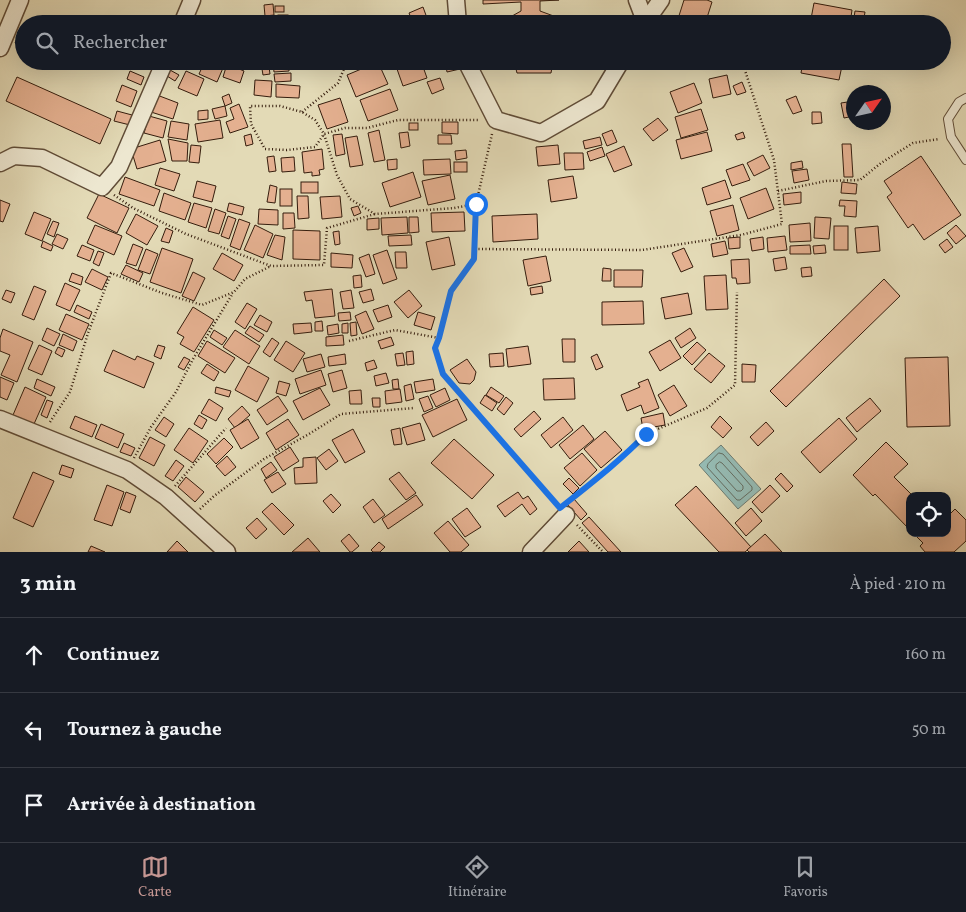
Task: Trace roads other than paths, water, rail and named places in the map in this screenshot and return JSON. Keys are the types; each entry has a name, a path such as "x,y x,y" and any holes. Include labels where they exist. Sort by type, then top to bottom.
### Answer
{"street":[{"path":"0,48 20,0"},
{"path":"186,15 192,0"},
{"path":"456,0 457,15"},
{"path":"637,0 642,15"},
{"path":"650,15 661,0"},
{"path":"0,163 14,156 42,158 102,187 119,167 161,70"},
{"path":"471,70 496,120 541,133 597,101 616,70"},
{"path":"0,419 127,470 166,497 226,552"},
{"path":"530,552 563,511"}],"lane":[{"path":"966,98 959,102 948,119 951,137 966,160"}],"water":[{"path":"721,445 761,489 738,509 699,465"}]}
